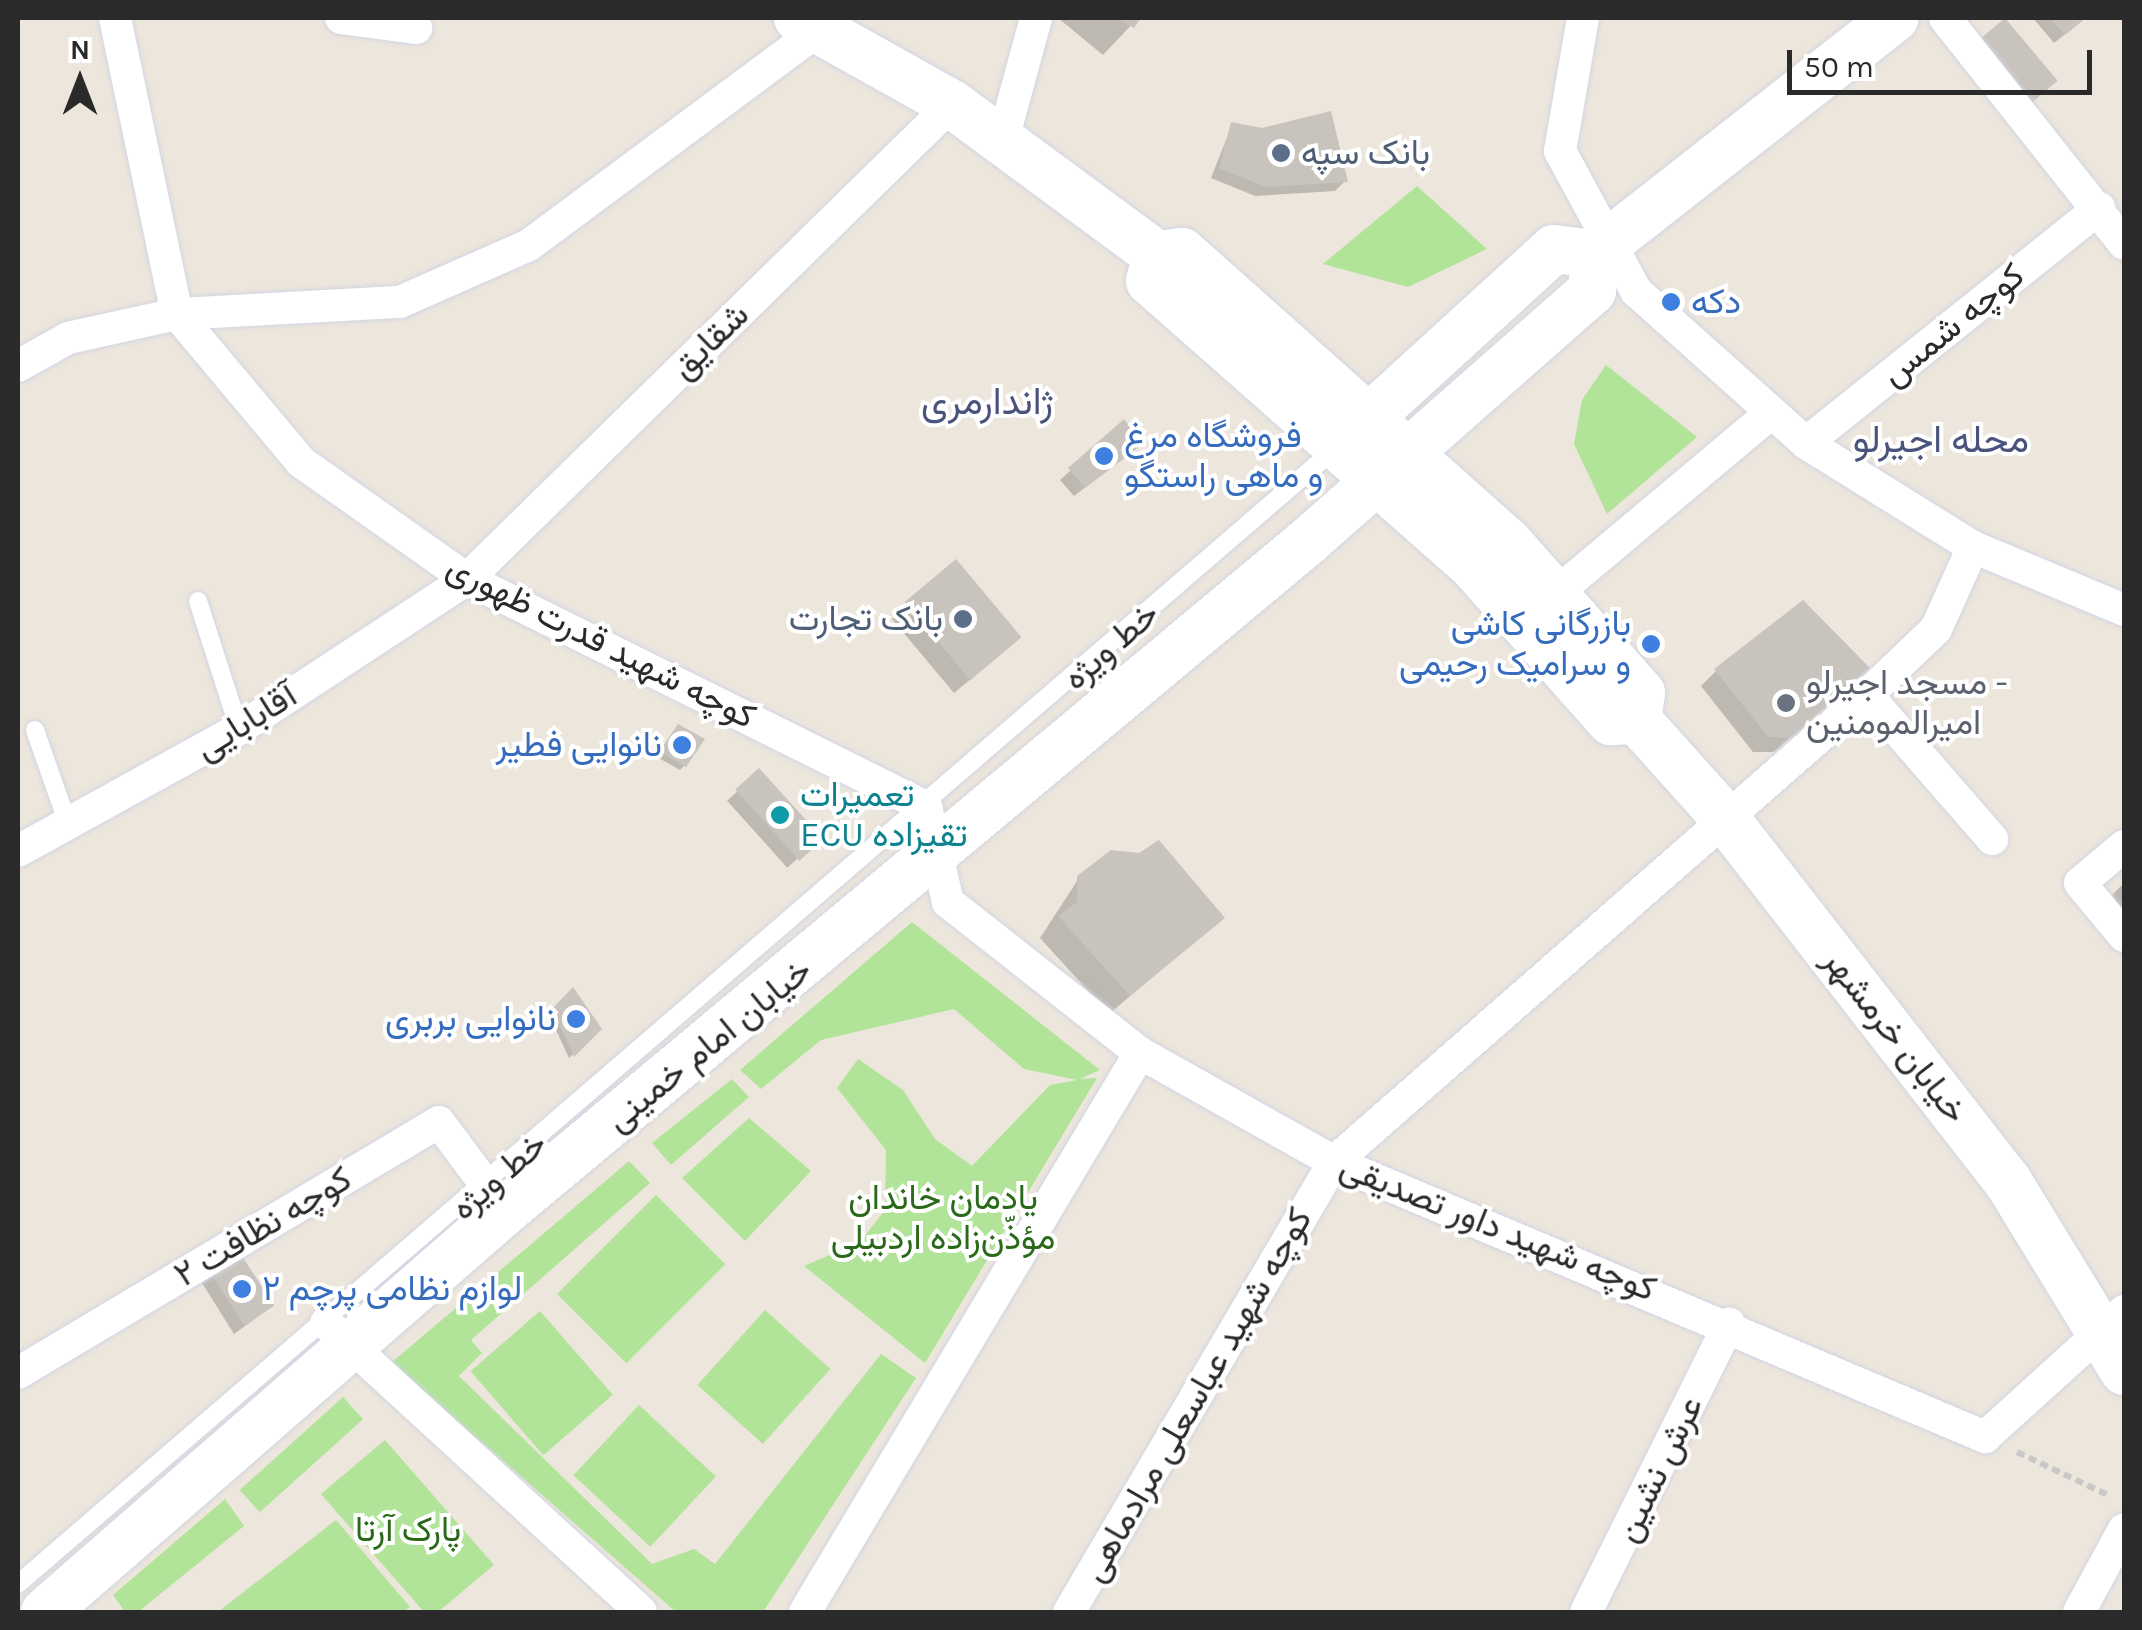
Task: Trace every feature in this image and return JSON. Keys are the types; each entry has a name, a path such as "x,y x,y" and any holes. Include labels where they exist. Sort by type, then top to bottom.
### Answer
{"main road":[{"path":"1353,432 1554,249 1600,249 1896,18"},
{"path":"808,24 952,104 1004,138 1157,256 1150,281 1353,432 1392,467"},
{"name":"خیابان امام خمینی","path":"45,1612 337,1336 496,1199 935,861 1392,467 1592,291 1600,249"},
{"name":"خیابان خرمشهر","path":"1392,467 1554,594 1641,693 1638,720 1724,817 2112,1321 2124,1371"},
{"name":"خیابان خرمشهر","path":"1392,467 1475,568 1611,721 1638,720"}],"street":[{"path":"115,18 176,314"},
{"path":"341,18 416,28"},
{"path":"1004,138 1036,18"},
{"path":"1583,18 1560,151 1600,249 1636,292 1806,443 1973,547 2124,610"},
{"path":"1945,18 2100,208 2124,244"},
{"path":"18,366 68,338 176,314 400,302 480,267 619,183 808,24"},
{"name":"شقایق","path":"467,579 952,104"},
{"name":"کوچه شمس","path":"1806,443 2100,208"},
{"name":"کوچه شهید قدرت ظهوری","path":"176,314 301,462 467,579 926,807"},
{"path":"1554,594 1770,414"},
{"name":"کوچه شهید عباسعلی مرادماهی","path":"1069,1612 1334,1162 1867,695 1936,628 1973,547"},
{"name":"آقابابایی","path":"18,851 239,729 467,579"},
{"path":"1867,695 1992,838"},
{"name":"کوچه شهید داور تصدیقی","path":"926,807 935,861 948,902 1140,1053 1334,1162 1729,1324 1985,1437"},
{"path":"2124,846 2080,884 2124,936"},
{"path":"804,1612 1140,1053"},
{"name":"کوچه نظافت ۲","path":"18,1373 439,1122 496,1199"},
{"path":"1985,1437 2112,1321"},
{"name":"عرش نشین","path":"1586,1612 1729,1324"},
{"path":"337,1336 642,1612"},
{"path":"2079,1612 2124,1529"}],"lane":[{"name":"خط ویژه","path":"496,1199 926,807 1353,432"},
{"path":"198,601 239,729"},
{"path":"35,730 68,824"},
{"path":"18,1584 337,1336"}],"path":[{"path":"1985,1437 2124,1503"}],"green space":[{"path":"1417,186 1487,249 1408,287 1323,264"},
{"path":"1606,365 1697,437 1607,514 1574,444 1582,400"},
{"name":"یادمان خاندان مؤذّن‌زاده اردبیلی","path":"912,922 1100,1070 1080,1079 1097,1078 925,1363 804,1266 860,1242 885,1210 886,1150 837,1088 858,1059 903,1090 935,1139 972,1166 1050,1085 1077,1080 1024,1069 954,1009 821,1040 761,1089 740,1070"},
{"path":"732,1079 749,1097 671,1165 652,1143"},
{"name":"یادمان خاندان مؤذّن‌زاده اردبیلی","path":"749,1118 811,1171 745,1241 682,1178"},
{"name":"یادمان خاندان مؤذّن‌زاده اردبیلی","path":"629,1161 650,1183 471,1340 482,1353 459,1376 652,1564 694,1549 715,1564 881,1354 916,1378 763,1612 676,1612 391,1363"},
{"path":"656,1195 725,1264 626,1363 557,1294"},
{"name":"یادمان خاندان مؤذّن‌زاده اردبیلی","path":"765,1310 830,1369 763,1444 697,1385"},
{"path":"540,1311 613,1395 543,1455 471,1371"},
{"name":"پارک آرتا","path":"343,1397 363,1419 260,1512 240,1490"},
{"path":"639,1405 716,1477 650,1547 574,1475"},
{"name":"پارک آرتا","path":"385,1440 494,1565 438,1612 424,1612 321,1494"},
{"path":"225,1499 244,1526 138,1612 125,1612 113,1595"},
{"path":"336,1520 410,1607 403,1612 218,1612"}],"building":[{"path":"1117,18 1141,18 1134,28"},
{"path":"2005,18 2058,81 2032,102 1980,39"},
{"path":"2050,18 2086,18 2065,35"},
{"name":"بانک سپه","path":"1331,111 1348,182 1266,187 1219,168 1231,122 1262,128"},
{"name":"فروشگاه مرغ و ماهی راستگو","path":"1124,419 1143,444 1085,488 1068,468"},
{"name":"بانک تجارت","path":"956,559 1022,637 970,680 905,602"},
{"name":"مسجد اجیرلو - امیرالمومنین","path":"1803,600 1870,668 1791,738 1768,737 1714,669"},
{"name":"نانوایی فطیر","path":"678,724 705,739 686,767 659,752"},
{"name":"تعمیرات ECU تقیزاده","path":"759,768 823,839 799,861 735,789"},
{"path":"1159,840 1225,918 1130,996 1058,916 1077,902 1077,876 1111,850 1139,853"},
{"name":"نانوایی بربری","path":"573,987 602,1029 574,1057 552,1009"},
{"name":"لوازم نظامی پرچم ۲","path":"240,1253 274,1306 244,1325 210,1273"}],"place":[{"name":"بانک سپه","path":"1281,153"},
{"name":"دکه","path":"1671,302"},
{"name":"فروشگاه مرغ و ماهی راستگو","path":"1104,456"},
{"name":"بانک تجارت","path":"963,619"},
{"name":"بازرگانی کاشی و سرامیک رحیمی","path":"1651,644"},
{"name":"مسجد اجیرلو - امیرالمومنین","path":"1786,703"},
{"name":"نانوایی فطیر","path":"682,745"},
{"name":"تعمیرات ECU تقیزاده","path":"780,815"},
{"name":"نانوایی بربری","path":"576,1019"},
{"name":"لوازم نظامی پرچم ۲","path":"242,1289"}],"district":[{"name":"ژاندارمری","path":"987,402"},
{"name":"محله اجیرلو","path":"1941,440"}]}
